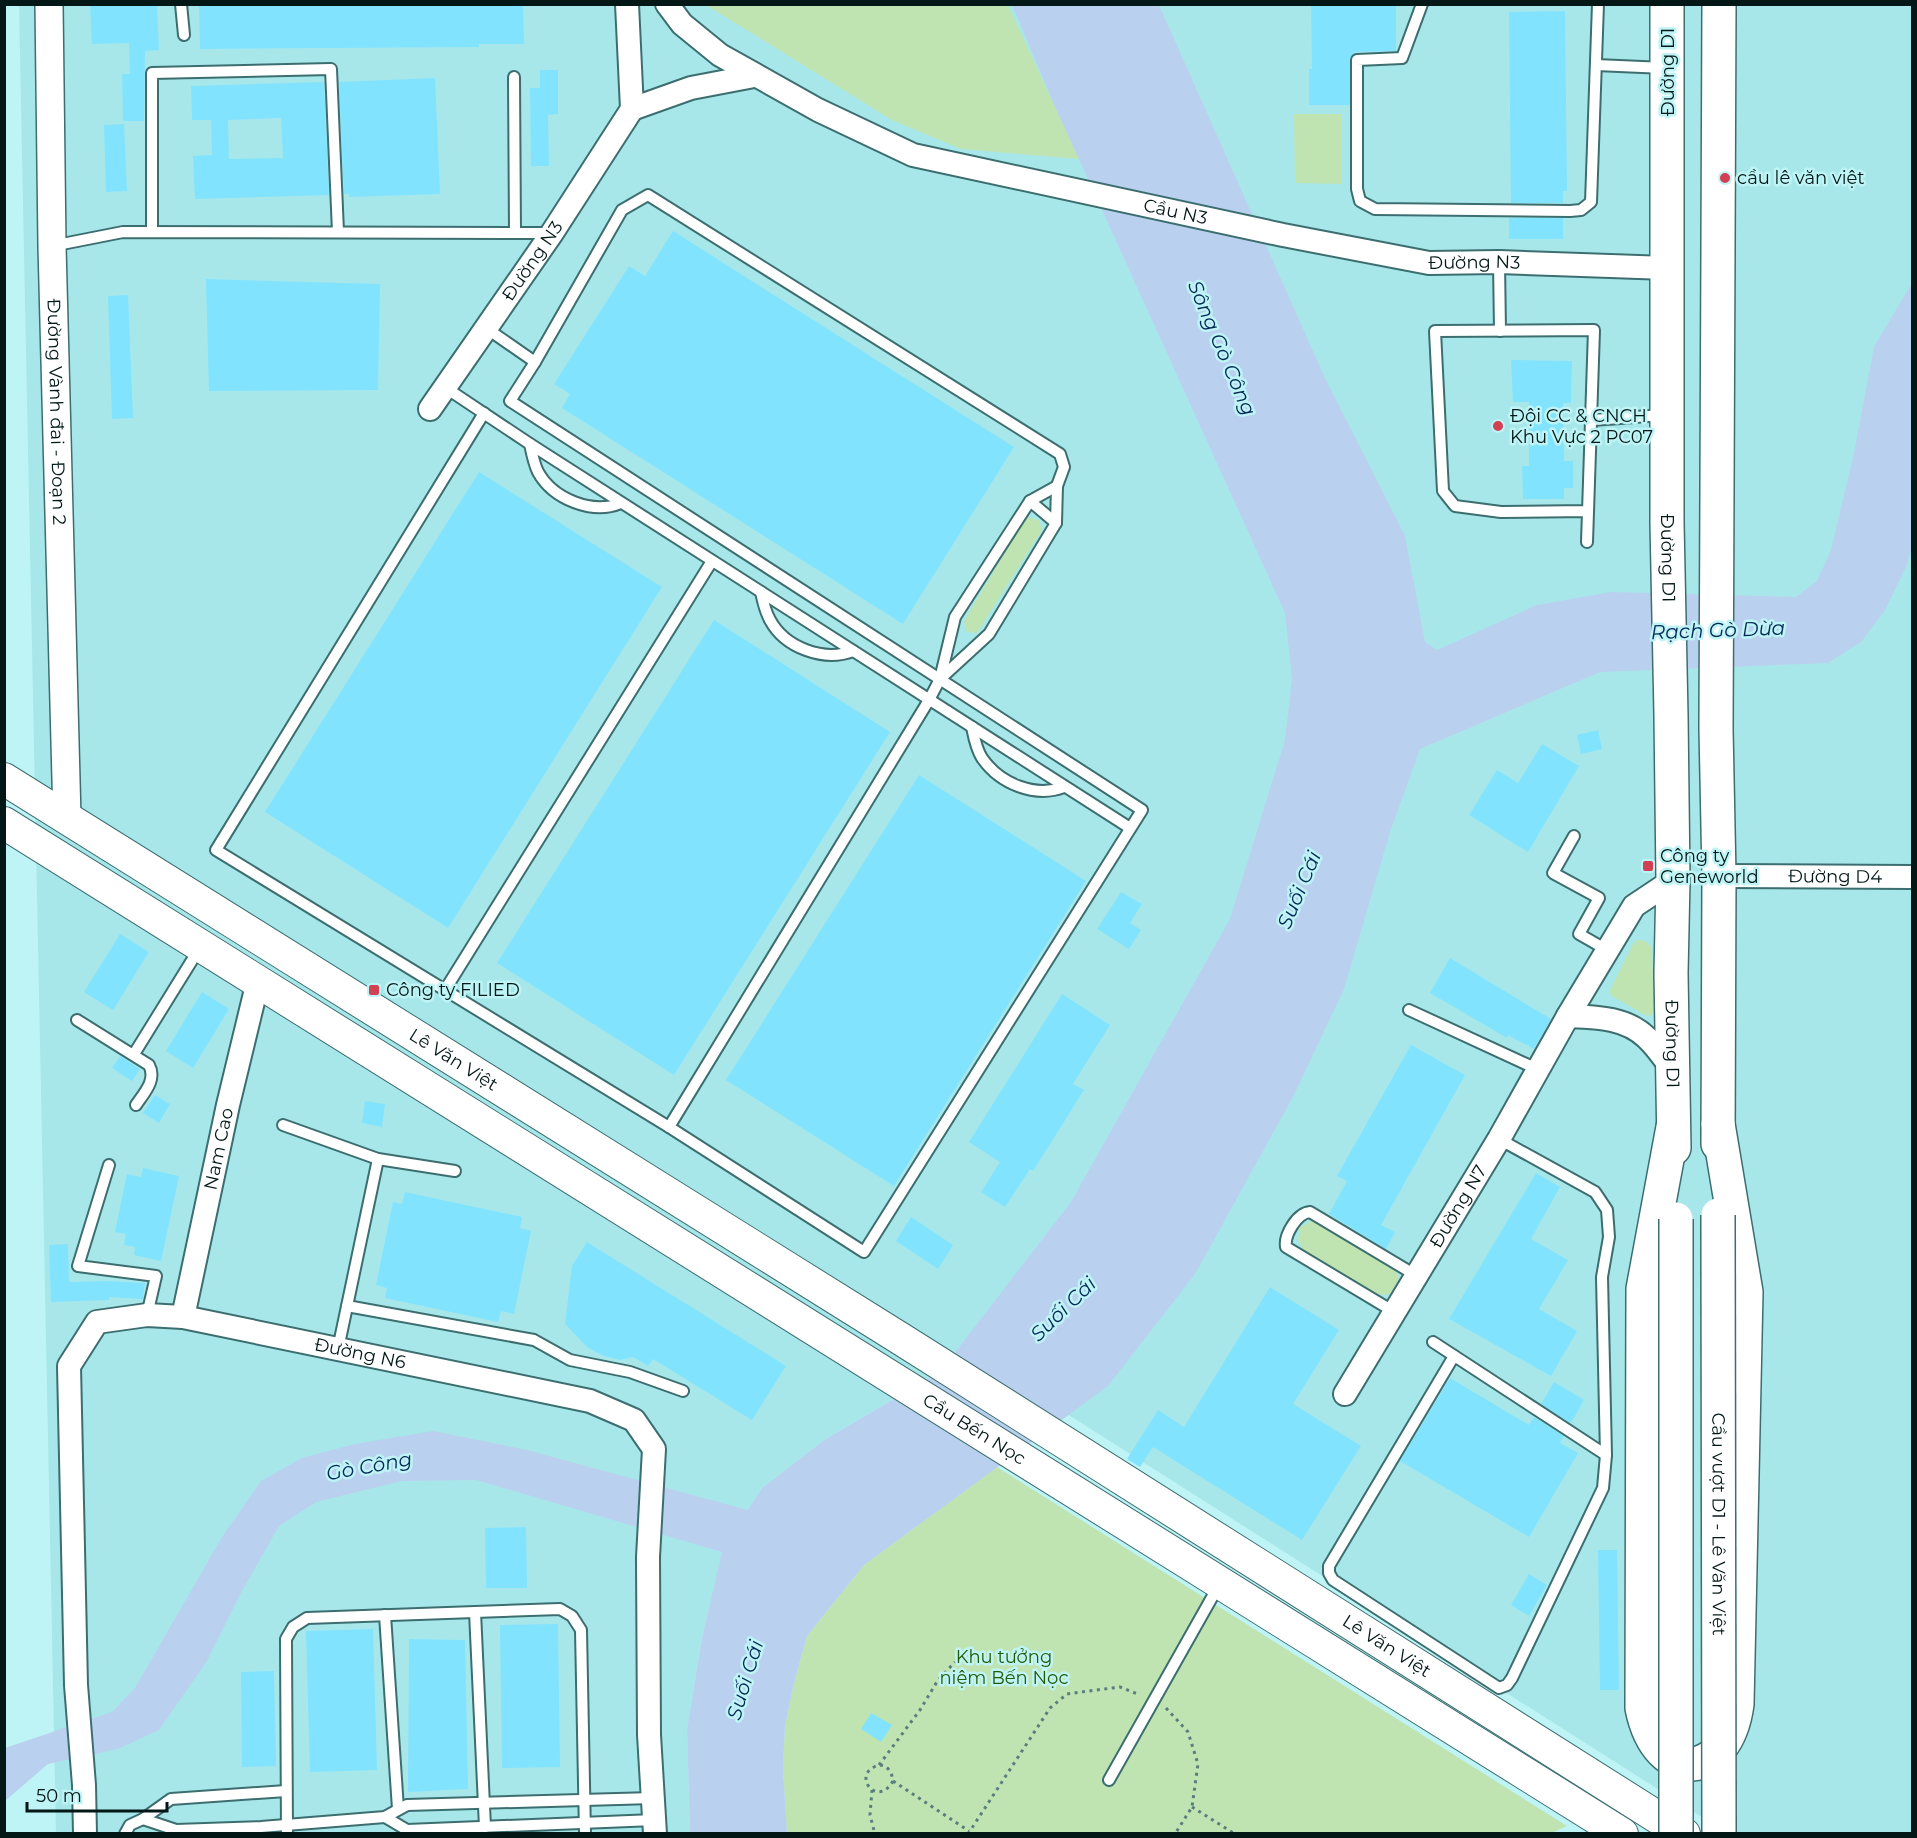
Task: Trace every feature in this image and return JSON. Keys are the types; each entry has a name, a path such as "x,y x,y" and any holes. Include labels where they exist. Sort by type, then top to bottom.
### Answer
{"main road":[{"name":"Đường D1","path":"1667,4 1667,523 1673,880 1671,973 1676,1219 1676,1833"},
{"path":"1673,1127 1643,1289 1642,1708 1647,1728 1658,1748 1672,1761 1689,1764 1706,1760 1721,1748 1731,1732 1737,1704 1746,1292 1718,1124 1717,776 1724,729 1725,528 1719,13"},
{"name":"Lê Văn Việt","path":"4,779 901,1339"},
{"name":"Lê Văn Việt","path":"4,823 881,1370"},
{"path":"258,981 263,941"},
{"name":"Cầu vượt D1 - Lê Văn Việt","path":"1718,1124 1719,1833"},
{"name":"Cầu Bến Nọc","path":"901,1339 1088,1458"},
{"name":"Cầu Bến Nọc","path":"881,1370 1069,1488"},
{"name":"Lê Văn Việt","path":"1088,1458 1684,1833"},
{"name":"Lê Văn Việt","path":"1069,1488 1622,1833"},
{"path":"1220,1582 1240,1553"}],"street":[{"name":"Đường Vành đai - Đoạn 2","path":"49,4 52,246 67,818"},
{"path":"627,4 632,110 691,88 754,76"},
{"path":"667,4 682,24 720,55 754,76"},
{"name":"Cầu N3","path":"754,76 818,110 913,155 1283,235"},
{"name":"Đường N3","path":"430,409 552,233 632,110"},
{"name":"Đường N3","path":"1283,235 1429,263 1500,262 1667,268"},
{"name":"Đường D4","path":"1719,876 1912,877"},
{"name":"Đường N7","path":"1345,1394 1396,1313 1634,906 1673,880"},
{"name":"Nam Cao","path":"183,1317 228,1105 258,981"},
{"path":"1568,1016 1625,1023 1646,1037 1673,1070"},
{"name":"Đường N6","path":"85,1833 84,1785 76,1685 69,1365 97,1322 147,1315 183,1317 590,1401 634,1420 654,1449 648,1557 649,1735 653,1798"},
{"path":"653,1798 654,1827"}],"lane":[{"path":"181,4 184,35"},
{"path":"1422,4 1402,58 1357,60 1357,189 1360,201 1375,209 1570,211 1581,210 1591,202 1598,4"},
{"path":"1596,65 1668,68"},
{"path":"152,232 152,73 332,69 338,232"},
{"path":"514,77 515,233"},
{"path":"484,414 216,850 669,1127 864,1252 1142,810 940,679 510,400 535,362 622,210 648,195 1060,454 1064,467 1057,486 1056,523 989,634 940,679"},
{"path":"52,246 123,232 552,233"},
{"path":"1500,262 1500,331"},
{"path":"486,328 535,362"},
{"path":"1587,542 1594,330 1435,331 1443,491 1455,506 1501,512 1588,511"},
{"path":"446,388 621,503 1130,828"},
{"path":"1592,420 1667,415"},
{"path":"530,444 539,473 560,495 576,503 597,508 612,507 621,503"},
{"path":"669,1127 929,700 940,679 955,617 1030,501 1057,486"},
{"path":"1030,501 1056,523"},
{"path":"445,990 712,561"},
{"path":"761,592 770,621 792,643 807,651 828,656 843,655 853,651"},
{"path":"972,727 981,757 1002,778 1018,786 1039,791 1054,790 1064,786"},
{"path":"1574,836 1553,873 1599,898 1579,934 1607,950"},
{"path":"134,1054 201,946"},
{"path":"1408,1010 1537,1069"},
{"path":"77,1020 149,1065 153,1075 152,1081 136,1105"},
{"path":"283,1125 378,1159 455,1171"},
{"path":"1454,1356 1329,1566 1329,1574 1334,1580 1499,1688 1507,1685 1512,1678 1603,1488 1606,1455 1602,1276 1609,1237 1606,1210 1595,1192 1499,1139"},
{"path":"338,1349 378,1159"},
{"path":"109,1165 78,1266 156,1276 147,1315"},
{"path":"1396,1313 1286,1247 1285,1239 1288,1232 1302,1214 1310,1212 1417,1276"},
{"path":"347,1306 534,1341 570,1360 630,1372 683,1391"},
{"path":"1433,1342 1606,1455"},
{"path":"1109,1780 1220,1582"},
{"path":"286,1829 286,1639 293,1627 307,1618 560,1609 572,1616 581,1630 585,1828"},
{"path":"475,1612 485,1827"},
{"path":"385,1615 398,1809"},
{"path":"125,1833 130,1825 143,1820 171,1799 286,1791"},
{"path":"143,1820 176,1830 286,1829 385,1817 407,1805 653,1798"},
{"path":"385,1817 407,1830 434,1831 485,1827 654,1827"}],"path":[{"path":"879,1765 920,1710 938,1680 955,1662"},
{"path":"893,1781 968,1832 1050,1708 1067,1694 1120,1688 1134,1694 1156,1697 1188,1732 1197,1764 1192,1807 1175,1833"},
{"path":"879,1765 887,1767 892,1773 893,1781 888,1789 880,1792 872,1790 866,1783 866,1774 871,1767 879,1765"},
{"path":"872,1790 870,1815 875,1833"},
{"path":"1192,1807 1234,1833"}],"shaded area":[{"path":"19,5 1912,5 1912,1833 1727,1833 960,1346 940,1372 824,1440 762,1488 723,1552 702,1638 687,1729 690,1833 56,1833"}],"green space":[{"path":"706,5 1008,5 1079,159 961,149 892,120"},
{"path":"1294,114 1341,114 1342,184 1295,183"},
{"path":"1026,517 1039,520 1042,530 977,633 967,632 964,621"},
{"path":"1637,940 1646,942 1652,949 1654,1012 1650,1016 1612,996 1609,992"},
{"path":"1315,1219 1393,1267 1399,1277 1394,1293 1376,1294 1303,1250 1298,1239 1300,1227"},
{"name":"Khu tưởng niệm Bến Nọc","path":"997,1467 1567,1826 1549,1834 787,1834 783,1768 785,1726 807,1636 864,1565"}],"water":[{"path":"1012,5 1159,5 1324,376 1405,536 1425,642 1437,650 1537,605 1611,592 1796,597 1817,581 1831,550 1854,453 1874,347 1912,283 1912,545 1907,565 1885,610 1861,642 1828,663 1600,672 1420,749 1390,832 1344,989 1293,1097 1195,1274 1108,1386 864,1565 807,1636 785,1726 783,1768 787,1833 690,1833 687,1729 702,1638 722,1552 476,1480 402,1481 316,1502 279,1526 242,1591 207,1661 159,1730 118,1749 48,1764 5,1801 5,1748 112,1712 135,1688 222,1537 261,1481 302,1458 355,1444 433,1431 527,1450 748,1510 762,1488 824,1440 940,1372 1071,1202 1230,919 1285,740 1292,679 1285,613 1053,102"}],"building":[{"path":"90,4 157,4 159,50 145,51 144,121 123,121 122,74 130,74 129,43 92,44"},
{"path":"199,4 523,4 524,44 479,44 479,47 200,49"},
{"path":"1311,4 1396,4 1396,51 1354,52 1350,60 1350,105 1309,105 1309,69 1312,69"},
{"path":"1565,11 1567,191 1563,191 1563,203 1511,203 1509,12"},
{"path":"540,70 558,70 558,114 548,115 549,166 531,166 530,88 540,88"},
{"path":"435,78 440,194 349,197 349,194 344,194 339,82"},
{"path":"324,82 329,195 195,199 193,156 212,155 211,120 192,120 191,86","holes":["281,118 283,158 229,159 228,120"]},
{"path":"124,124 127,191 106,192 104,125"},
{"path":"1509,218 1563,218 1563,239 1509,239"},
{"path":"673,231 1014,447 903,624 562,408 570,394 554,384 629,266 645,276"},
{"path":"206,279 380,284 378,390 209,391"},
{"path":"128,295 133,418 112,419 108,296"},
{"path":"1511,360 1572,361 1571,403 1563,403 1564,461 1573,461 1573,488 1564,488 1564,499 1523,499 1522,466 1529,466 1529,402 1513,402"},
{"path":"479,472 662,587 448,928 265,812"},
{"path":"714,620 890,732 674,1075 497,963"},
{"path":"1598,730 1602,749 1581,754 1577,735"},
{"path":"1542,744 1579,766 1528,852 1469,815 1497,770 1518,783"},
{"path":"919,775 1086,881 894,1186 726,1080"},
{"path":"1121,892 1142,904 1130,923 1141,930 1129,949 1097,929"},
{"path":"120,934 149,952 113,1010 84,992"},
{"path":"1450,958 1551,1019 1534,1049 1508,1035 1507,1038 1430,993"},
{"path":"202,992 229,1009 193,1068 166,1051"},
{"path":"1062,994 1110,1025 1073,1084 1084,1090 1033,1171 1030,1169 1005,1207 981,1192 1000,1162 969,1142"},
{"path":"1411,1045 1465,1075 1381,1225 1395,1232 1386,1249 1329,1214 1347,1181 1337,1176"},
{"path":"120,1056 140,1069 132,1081 112,1068"},
{"path":"155,1095 170,1104 159,1123 143,1113"},
{"path":"365,1101 385,1104 382,1127 362,1123"},
{"path":"143,1168 179,1176 161,1261 134,1255 135,1247 124,1245 126,1234 115,1232 127,1174 141,1177"},
{"path":"1536,1173 1560,1187 1531,1239 1568,1260 1539,1309 1577,1331 1551,1376 1449,1319"},
{"path":"405,1192 522,1217 520,1228 531,1231 514,1314 501,1311 498,1322 385,1298 387,1288 376,1285 393,1202 402,1204"},
{"path":"911,1217 953,1245 938,1269 896,1241"},
{"path":"587,1242 786,1366 752,1420 653,1359 648,1366 633,1357 620,1360 604,1356 588,1348 565,1324 572,1266"},
{"path":"68,1244 69,1282 145,1283 143,1299 109,1297 109,1300 51,1302 49,1245"},
{"path":"1270,1287 1339,1330 1293,1404 1361,1446 1302,1540 1153,1447 1140,1467 1127,1459 1158,1410 1184,1427"},
{"path":"1450,1378 1529,1425 1534,1417 1564,1436 1560,1443 1578,1453 1529,1537 1400,1461"},
{"path":"1554,1382 1584,1400 1571,1423 1541,1404"},
{"path":"526,1527 527,1588 486,1588 485,1528"},
{"path":"1598,1550 1617,1550 1619,1690 1600,1690"},
{"path":"1529,1574 1547,1585 1529,1616 1511,1605"},
{"path":"558,1624 560,1767 502,1768 500,1625"},
{"path":"373,1629 377,1770 310,1772 306,1631"},
{"path":"409,1639 465,1640 468,1789 408,1792"},
{"path":"274,1671 276,1766 242,1767 241,1672"},
{"path":"871,1713 892,1725 881,1742 861,1729"}],"place":[{"name":"cầu lê văn việt","path":"1725,178"},
{"name":"Đội CC & CNCH Khu Vực 2 PC07","path":"1498,426"},
{"name":"Công ty Geneworld","path":"1648,866"},
{"name":"Công ty FILIED","path":"374,990"}],"water label":[{"name":"Sông Gò Công","path":"1222,348"},
{"name":"Rạch Gò Dừa","path":"1718,630"},
{"name":"Suối Cái","path":"1299,890"},
{"name":"Suối Cái","path":"1063,1309"},
{"name":"Gò Công","path":"369,1466"},
{"name":"Suối Cái","path":"745,1680"}]}
